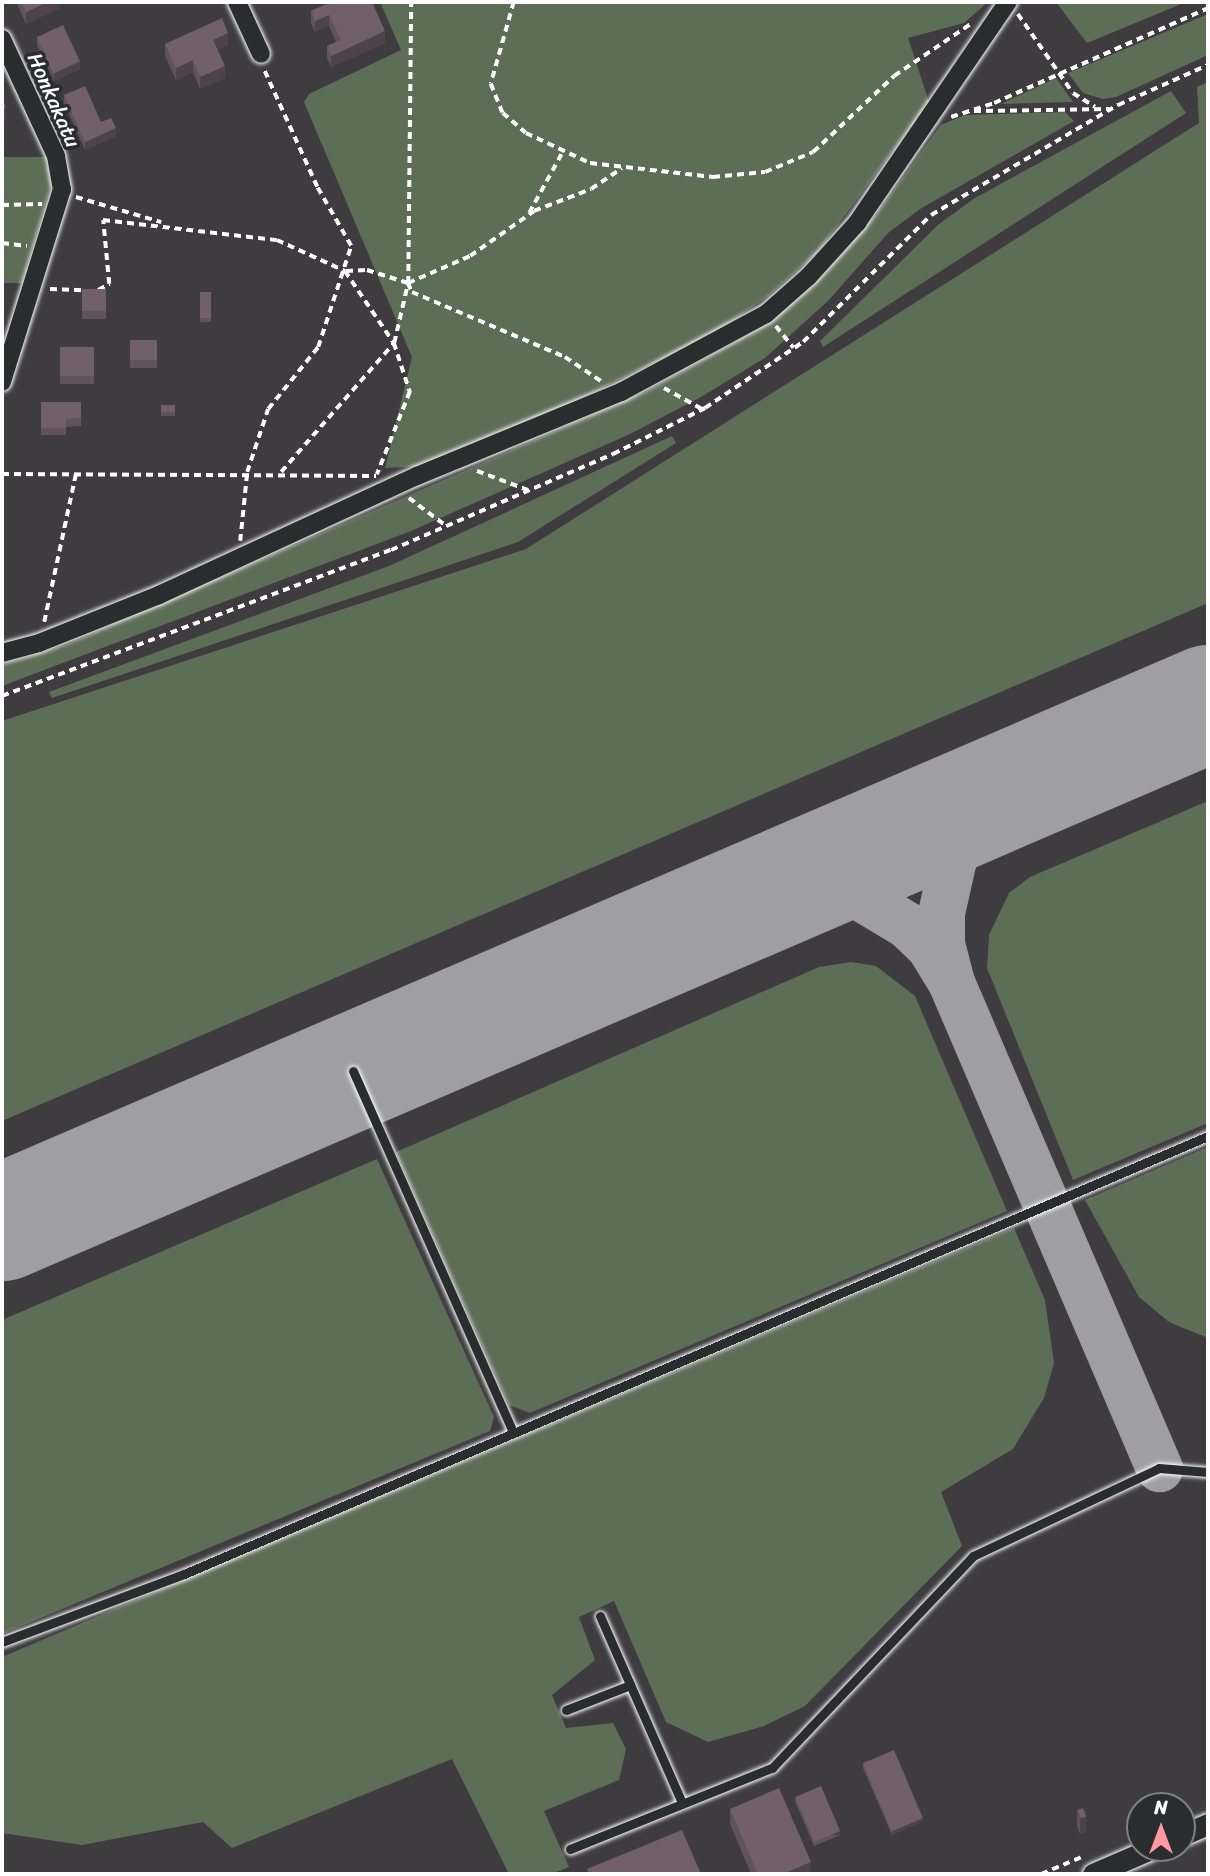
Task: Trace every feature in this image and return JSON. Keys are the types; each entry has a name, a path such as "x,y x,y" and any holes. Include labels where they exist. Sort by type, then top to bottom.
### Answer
{"street":[{"path":"237,2 261,54"},
{"path":"2,653 39,643 238,558 416,476 621,392 766,314 809,276 857,223 1008,3"},
{"name":"Honkakatu","path":"2,39 56,156 58,203 2,382"},
{"path":"1093,1874 1126,1860"}],"lane":[{"path":"354,1071 513,1432"},
{"path":"2,1642 184,1574 1208,1136"},
{"path":"570,1849 772,1768 973,1556 1159,1468 1208,1472"},
{"path":"600,1616 682,1803"},
{"path":"566,1710 630,1685"}],"path":[{"path":"281,472 394,343 408,283 411,2"},
{"path":"514,2 491,84 495,100 526,133 562,153 622,168 713,177 742,176 787,164 813,152 843,127 894,76 1008,3 1024,20 1073,93 1095,107"},
{"path":"922,132 1208,8"},
{"path":"238,558 247,472 268,409 318,347 351,246 317,187 263,68 261,54"},
{"path":"967,111 1095,107 1111,109"},
{"path":"528,215 562,153"},
{"path":"32,288 96,291 109,284 103,220 173,225 277,240 345,271 367,270 408,283 470,256 528,215 562,197 592,189 622,168"},
{"path":"2,205 58,203 79,196 173,225"},
{"path":"2,243 46,248"},
{"path":"345,271 394,343 410,391 366,499"},
{"path":"408,283 412,292 565,357 621,392"},
{"path":"766,314 794,348"},
{"path":"647,379 702,410"},
{"path":"452,461 528,489"},
{"path":"2,474 281,472 416,476"},
{"path":"39,643 76,473"},
{"path":"394,487 446,526"}],"green space":[{"path":"380,2 988,2 964,23 908,38 929,102 817,253 767,297 711,335 581,398 428,466 385,468 412,357 304,102 309,94 401,50"},
{"path":"1056,2 1186,2 1087,43"},
{"path":"1208,14 1208,55 1116,97 1103,99 1083,93 1068,73"},
{"path":"1056,78 1073,102 1001,104"},
{"path":"1208,82 1208,603 2,1121 2,721 526,549 1199,123 1197,87"},
{"path":"1171,91 1186,113 823,347 820,341 939,224 975,198"},
{"path":"1065,112 1074,121 920,209 888,233 828,301 765,358 701,397 630,434 411,531 2,686 2,665 66,645 645,392 759,329 812,286 876,215 941,125 965,115"},
{"path":"2,157 46,157 51,184 22,283 2,283"},
{"path":"672,436 676,443 518,542 52,698 49,692 389,566"},
{"path":"1208,801 1208,1123 1073,1180 987,968 989,935 1009,893 1030,877"},
{"path":"851,962 876,966 915,996 1007,1211 530,1413 509,1405 396,1152 819,967"},
{"path":"1208,1147 1208,1338 1169,1322 1139,1297 1085,1200"},
{"path":"377,1159 494,1417 490,1431 2,1634 2,1320"},
{"path":"1014,1228 1045,1300 1054,1363 1044,1398 1013,1449 941,1492 962,1546 805,1706 764,1726 708,1742 666,1722 614,1601 579,1617 595,1660 552,1695 566,1728 613,1723 626,1749 619,1780 544,1811 569,1867 551,1874 509,1874 452,1759 232,1848 203,1822 82,1845 2,1833 2,1657"}],"building":[{"path":"21,2 48,2 26,12"},
{"path":"331,2 372,2 385,31 331,56 327,46 341,40 329,15 315,21 311,11"},
{"path":"222,18 228,33 213,40 225,66 200,77 193,60 176,68 165,44"},
{"path":"63,25 80,61 54,74 37,37"},
{"path":"85,86 101,122 111,118 116,128 85,142 64,95"},
{"path":"82,289 106,289 106,311 82,311"},
{"path":"200,292 211,292 211,318 200,318"},
{"path":"130,340 157,340 157,360 130,360"},
{"path":"60,347 94,347 94,376 60,376"},
{"path":"41,402 81,402 81,418 66,419 66,428 41,428"},
{"path":"161,405 175,405 175,412 161,412"},
{"path":"894,1750 923,1818 892,1831 863,1763"},
{"path":"821,1786 840,1831 814,1842 795,1797"},
{"path":"779,1788 811,1862 782,1874 758,1874 730,1809"},
{"path":"1083,1808 1086,1816 1081,1819 1077,1810"},
{"path":"682,1830 701,1874 589,1874 587,1869"}],"taxiway":[{"path":"749,901 795,889 857,895 907,925 929,946 951,982 941,943 941,913 953,859 969,832 988,814 1046,773"},
{"path":"951,982 1159,1468"}],"runway":[{"path":"2,1222 1208,703"}]}
